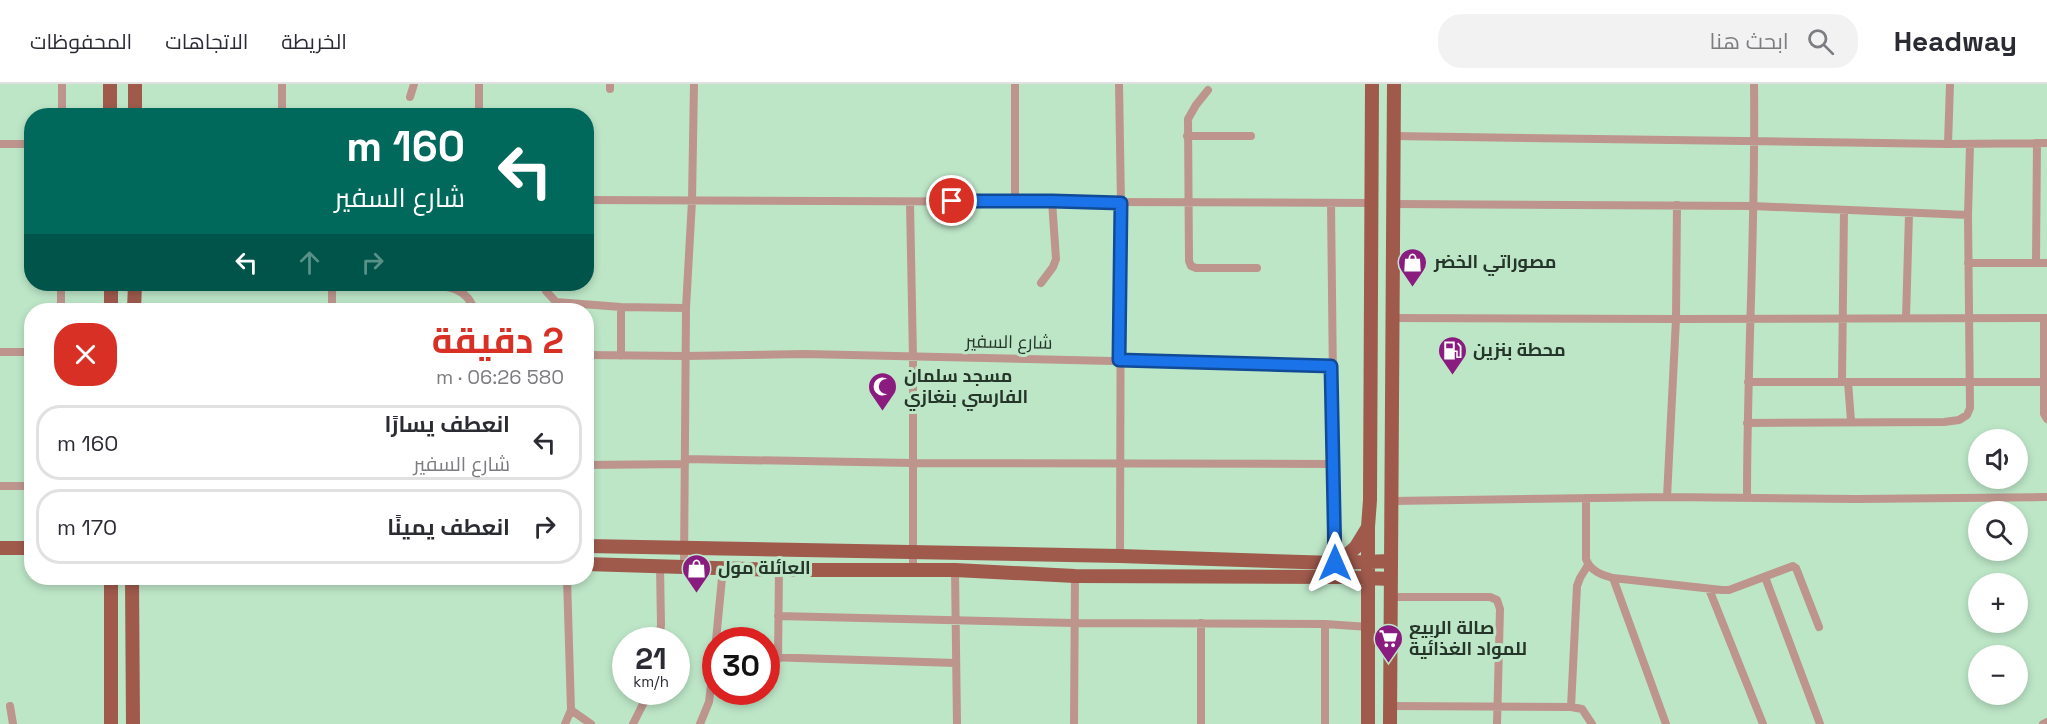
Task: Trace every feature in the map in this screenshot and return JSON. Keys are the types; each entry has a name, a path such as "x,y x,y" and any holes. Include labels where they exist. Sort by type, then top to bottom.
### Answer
{"main road":[{"path":"110,108 110,86 123,84 135,86 135,108"},
{"path":"1368,724 1372,84"},
{"path":"1390,724 1394,84"},
{"path":"1338,568 1356,547 1368,527"},
{"path":"594,546 1201,559 1338,568 1368,578 1391,579"},
{"path":"0,548 24,548"},
{"path":"822,551 822,570"},
{"path":"1200,577 1201,559"},
{"path":"594,564 779,570 955,570 1075,576 1200,577 1338,568 1368,562 1391,561"},
{"path":"1338,568 1369,600"},
{"path":"105,585 111,593"},
{"path":"111,585 111,724"},
{"path":"133,724 134,585"}],"street":[{"path":"62,84 62,108"},
{"path":"282,84 282,108"},
{"path":"410,97 414,84"},
{"path":"479,84 479,108"},
{"path":"684,567 685,356 693,201 694,84"},
{"path":"1015,84 1015,201"},
{"path":"1119,84 1120,556"},
{"path":"1747,498 1755,141 1754,84"},
{"path":"1948,144 1950,84"},
{"path":"1208,90 1188,119 1189,261 1191,266 1203,268 1257,268"},
{"path":"1187,136 1251,136"},
{"path":"1393,136 1948,144 2047,142"},
{"path":"2036,263 2037,143"},
{"path":"0,144 24,144"},
{"path":"1747,423 1851,421 1944,423 1959,420 1967,415 1970,408 1968,215 1970,144"},
{"path":"594,200 1371,203"},
{"path":"1041,283 1056,259 1052,201"},
{"path":"910,202 913,570"},
{"path":"1331,203 1331,366 1338,568"},
{"path":"1393,204 1753,206 1968,215"},
{"path":"1668,497 1676,320 1677,205"},
{"path":"1844,210 1842,318 1845,381 1851,421"},
{"path":"1906,318 1909,214"},
{"path":"1968,263 2047,263"},
{"path":"458,291 466,296 470,303"},
{"path":"546,291 556,302 569,303"},
{"path":"594,305 686,308"},
{"path":"621,307 621,356"},
{"path":"1392,318 1676,320 2045,318 2044,414 2047,419"},
{"path":"0,352 24,352"},
{"name":"شارع السفير","path":"594,355 805,354 1331,366"},
{"path":"1748,382 2045,382"},
{"path":"594,465 685,462 1334,464"},
{"path":"0,486 24,486"},
{"path":"1392,501 1668,497 1856,499 2047,497"},
{"path":"1586,498 1586,559 1588,565 1599,573 1613,578 1729,590 1795,566 1819,627"},
{"path":"1572,707 1577,586 1588,565"},
{"path":"660,566 661,627"},
{"path":"717,627 723,568"},
{"path":"778,627 779,570"},
{"path":"955,570 957,724"},
{"path":"1074,724 1075,576"},
{"path":"1765,577 1820,724"},
{"path":"1613,578 1666,724"},
{"path":"565,724 571,710 567,585"},
{"path":"1709,589 1763,724"},
{"path":"1391,597 1490,597 1497,600 1500,609 1497,724"},
{"path":"778,616 1074,623 1325,624 1369,627"},
{"path":"1201,623 1201,724"},
{"path":"1324,724 1325,624"},
{"path":"780,659 956,663"},
{"path":"10,705 13,724"},
{"path":"633,724 642,705"},
{"path":"700,724 708,705"},
{"path":"1390,706 1572,707 1582,709 1592,724"},
{"path":"571,710 591,724"},
{"path":"2043,724 2047,722"}],"place":[{"name":"مصوراتي الخضر","path":"1413,288"},
{"name":"محطة بنزين","path":"1452,376"},
{"name":"مسجد سلمان الفارسي بنغازي","path":"883,412"},
{"name":"العائلة مول","path":"697,594"},
{"name":"صالة الربيع للمواد الغذائية","path":"1388,664"}],"route":[{"path":"952,201 1121,203 1119,360 1331,366 1335,563"}]}
